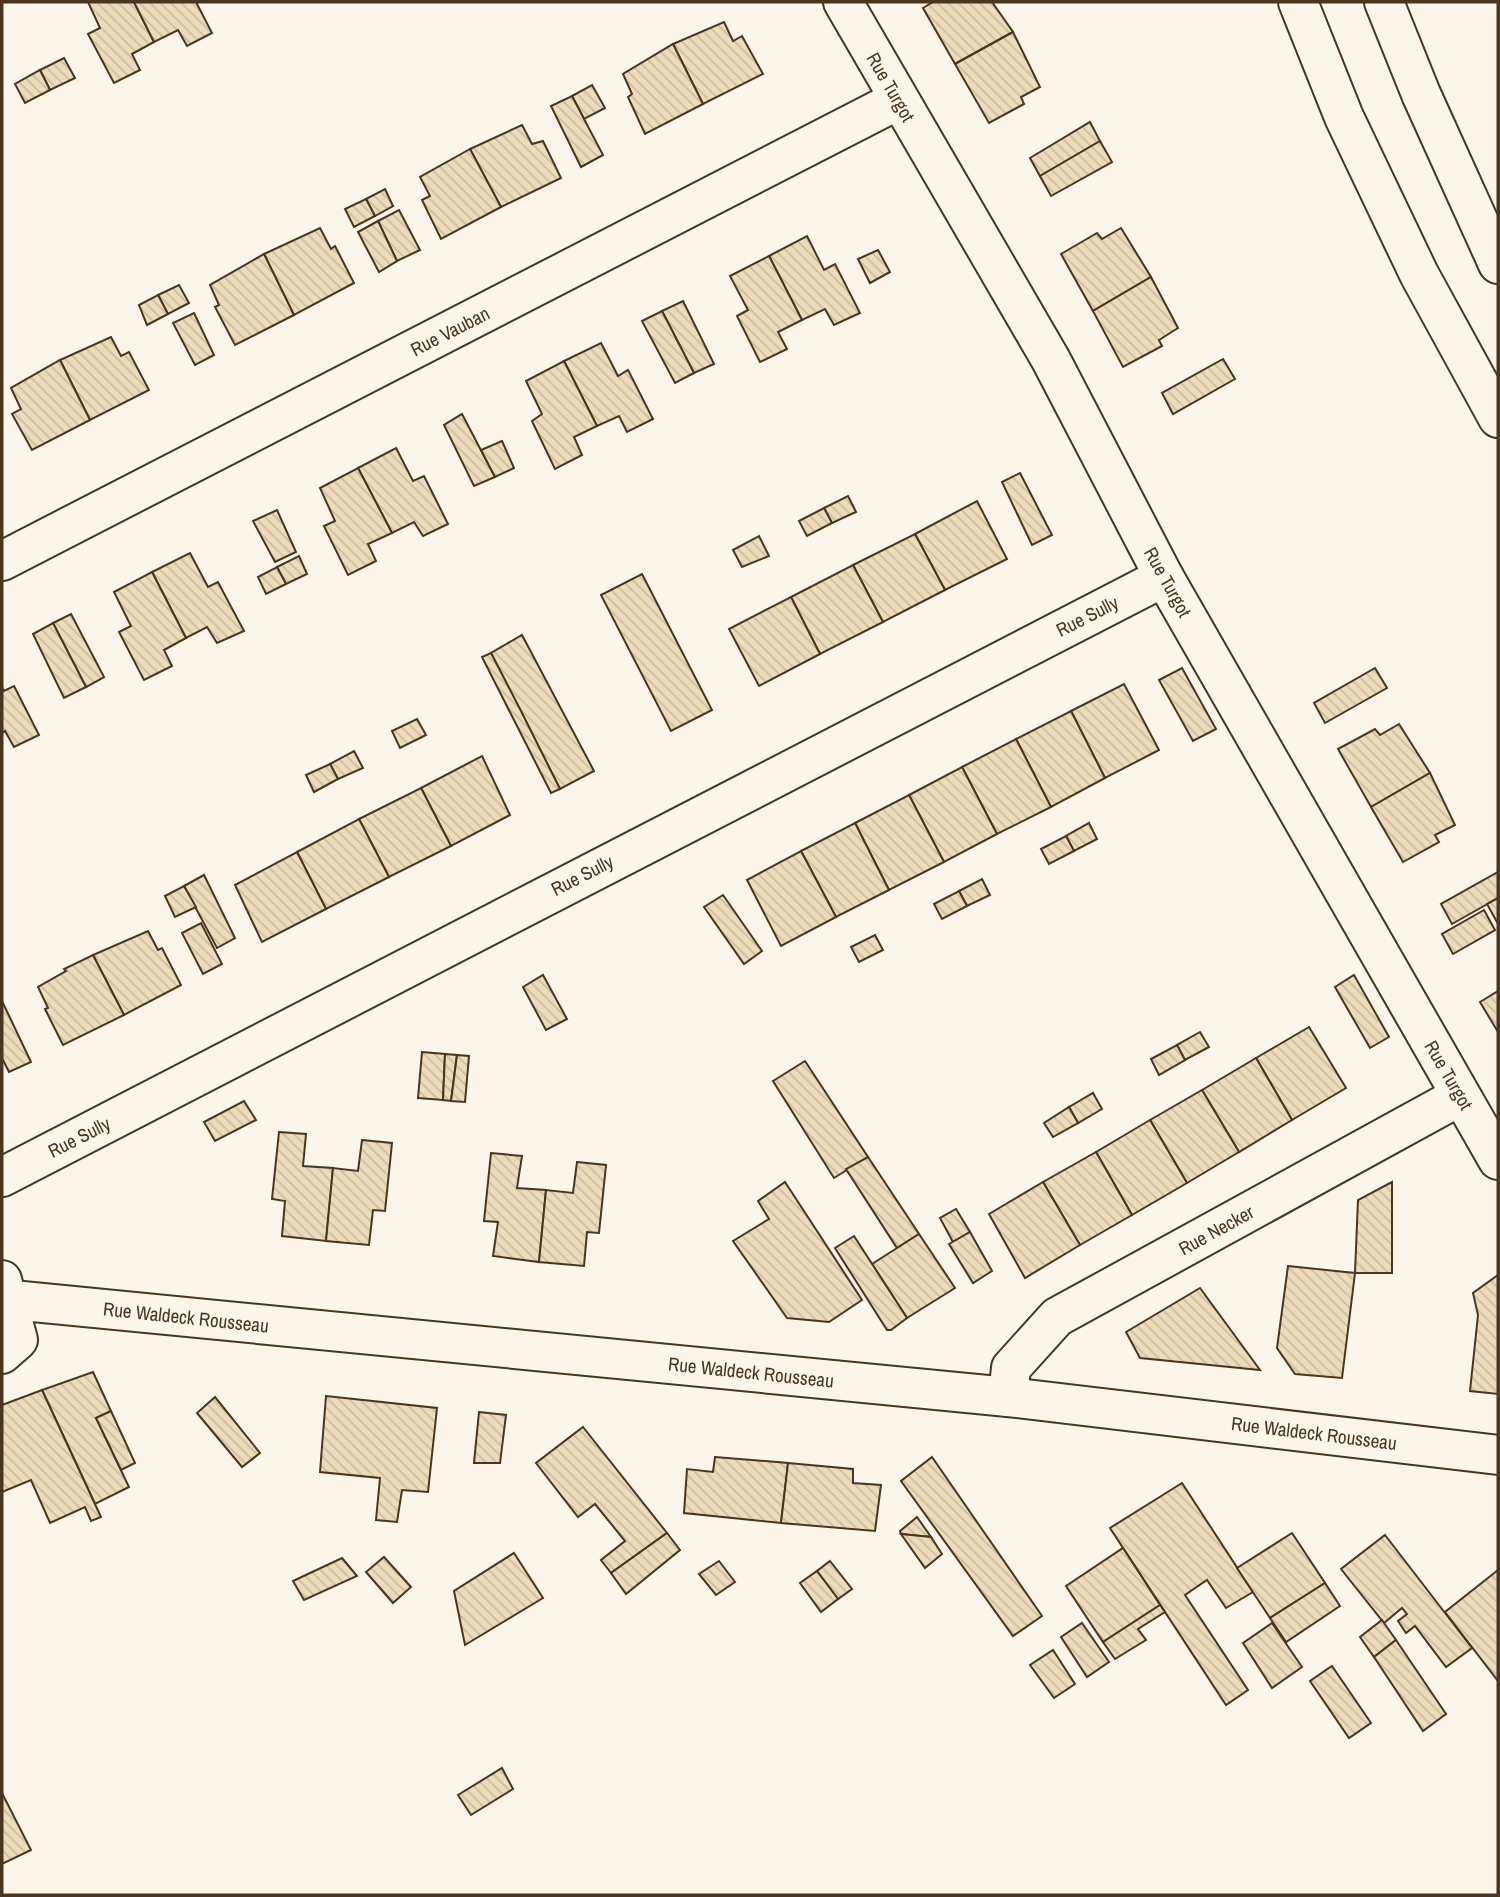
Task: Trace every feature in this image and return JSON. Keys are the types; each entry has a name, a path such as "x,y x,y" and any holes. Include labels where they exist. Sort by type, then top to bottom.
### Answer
{"main road":[{"name":"Rue Turgot","path":"843,2 1051,360 1164,577 1498,1160"},
{"path":"1298,2 1344,117 1419,274 1498,418"},
{"path":"1384,2 1421,94 1498,264"},
{"name":"Rue Vauban","path":"2,561 898,100"},
{"name":"Rue Sully","path":"2,1177 1164,577"},
{"name":"Rue Necker","path":"1008,1398 1012,1368 1057,1317 1460,1096"},
{"path":"2,1354 18,1340 4,1293"},
{"name":"Rue Waldeck Rousseau","path":"4,1293 1008,1398 1498,1455"}],"building":[{"path":"88,2 134,2 154,42 132,54 140,70 114,83 88,34 100,28"},
{"path":"134,2 196,2 212,33 187,46 178,30 154,42"},
{"path":"933,2 992,2 1013,32 955,64 923,8"},
{"path":"724,22 733,41 742,36 763,74 703,104 673,44"},
{"path":"1013,32 1040,87 1021,97 1024,104 989,123 955,64"},
{"path":"673,44 703,104 645,134 628,97 632,94 623,74"},
{"path":"64,58 75,78 50,90 40,70"},
{"path":"40,70 50,90 25,103 15,84"},
{"path":"592,85 605,108 584,119 572,96"},
{"path":"572,96 603,155 581,167 551,106"},
{"path":"1090,122 1100,141 1040,176 1030,158"},
{"path":"522,125 532,144 543,141 561,178 501,207 470,149"},
{"path":"1100,141 1112,162 1051,196 1040,176"},
{"path":"470,149 501,207 441,239 422,200 430,196 420,177"},
{"path":"385,189 393,206 375,216 366,199"},
{"path":"366,199 375,216 354,227 345,209"},
{"path":"399,210 420,250 397,261 378,221"},
{"path":"378,221 397,261 379,272 358,232"},
{"path":"320,228 331,249 335,246 354,283 294,315 264,254"},
{"path":"1121,228 1151,277 1093,311 1061,254 1097,233 1102,239"},
{"path":"807,236 824,270 835,264 860,313 834,325 825,309 802,320 769,256"},
{"path":"878,250 890,272 870,283 858,259"},
{"path":"264,254 294,315 235,345 215,307 219,305 210,285"},
{"path":"769,256 802,320 778,332 787,349 760,362 737,316 748,310 730,276"},
{"path":"1151,277 1178,328 1159,340 1162,346 1123,367 1093,311"},
{"path":"179,285 189,303 168,314 158,295"},
{"path":"158,295 168,314 147,325 139,305"},
{"path":"683,301 714,364 694,373 662,311"},
{"path":"662,311 694,373 675,383 642,321"},
{"path":"194,313 214,355 195,365 173,323"},
{"path":"111,337 121,356 129,352 149,390 90,420 60,360"},
{"path":"601,343 618,376 628,370 653,419 627,432 619,416 597,426 564,361"},
{"path":"1223,359 1235,379 1173,414 1162,393"},
{"path":"60,360 90,420 32,450 12,414 21,409 11,388"},
{"path":"564,361 597,426 574,437 582,455 555,469 532,421 542,414 526,381"},
{"path":"462,414 495,477 474,486 444,425"},
{"path":"502,441 514,468 495,477 481,450"},
{"path":"396,448 413,481 424,476 448,524 423,536 414,522 392,533 358,468"},
{"path":"358,468 392,533 368,544 376,561 348,575 324,526 335,521 320,488"},
{"path":"1020,473 1052,535 1032,545 1002,482"},
{"path":"848,496 856,512 832,523 824,508"},
{"path":"977,501 1007,559 945,590 915,534"},
{"path":"824,508 832,523 807,536 799,521"},
{"path":"277,510 296,552 275,562 253,521"},
{"path":"915,534 945,590 883,622 853,565"},
{"path":"759,536 769,556 742,567 733,550"},
{"path":"190,553 208,587 218,582 244,631 217,643 207,627 186,638 152,572"},
{"path":"299,556 307,574 286,584 277,567"},
{"path":"853,565 883,622 820,654 791,597"},
{"path":"277,567 286,584 266,594 258,577"},
{"path":"152,572 186,638 164,650 172,666 144,680 119,632 131,626 114,592"},
{"path":"642,574 712,710 671,731 601,595"},
{"path":"791,597 820,654 759,686 729,629"},
{"path":"71,614 104,677 86,687 53,623"},
{"path":"53,623 86,687 64,698 33,634"},
{"path":"522,635 594,771 560,789 491,653"},
{"path":"491,653 560,789 551,793 482,657"},
{"path":"1182,668 1216,729 1193,741 1159,680"},
{"path":"1375,668 1387,688 1325,723 1314,703"},
{"path":"1124,684 1159,750 1105,778 1071,711"},
{"path":"14,686 39,735 14,747 5,731 2,733 2,687 4,691"},
{"path":"1071,711 1105,778 1051,807 1016,739"},
{"path":"417,719 426,735 400,748 392,731"},
{"path":"1399,724 1430,773 1371,807 1338,749 1375,729 1380,735"},
{"path":"1016,739 1051,807 997,834 962,767"},
{"path":"354,751 363,768 338,779 330,764"},
{"path":"482,756 510,815 451,846 421,788"},
{"path":"330,764 338,779 314,792 306,775"},
{"path":"962,767 997,834 944,862 909,795"},
{"path":"1430,773 1455,825 1435,835 1439,842 1403,862 1371,807"},
{"path":"421,788 451,846 389,877 359,819"},
{"path":"909,795 944,862 889,890 855,823"},
{"path":"359,819 389,877 326,909 297,852"},
{"path":"855,823 889,890 836,917 801,851"},
{"path":"1089,823 1097,839 1074,851 1066,836"},
{"path":"1066,836 1074,851 1049,864 1041,849"},
{"path":"801,851 836,917 781,946 747,880"},
{"path":"297,852 326,909 262,942 235,885"},
{"path":"1498,872 1498,898 1452,924 1441,904"},
{"path":"204,875 235,938 217,948 184,886"},
{"path":"982,879 990,895 967,906 959,891"},
{"path":"184,886 196,907 175,917 165,896"},
{"path":"959,891 967,906 942,919 934,904"},
{"path":"723,895 762,951 744,964 704,907"},
{"path":"1498,898 1498,924 1487,904"},
{"path":"1484,910 1495,930 1453,954 1442,934"},
{"path":"201,923 222,964 203,974 182,933"},
{"path":"148,931 158,950 162,948 181,985 124,1015 93,955"},
{"path":"875,935 883,950 859,962 851,947"},
{"path":"93,955 124,1015 63,1045 45,1009 48,1008 38,987 66,971 64,969"},
{"path":"543,975 567,1019 546,1030 523,987"},
{"path":"1354,975 1389,1037 1370,1048 1335,987"},
{"path":"1498,991 1498,1032 1480,1002"},
{"path":"2,1001 31,1062 9,1072 2,1058"},
{"path":"1309,1027 1346,1088 1292,1120 1256,1058"},
{"path":"1200,1032 1209,1047 1185,1060 1177,1045"},
{"path":"1177,1045 1185,1060 1159,1075 1151,1059"},
{"path":"422,1052 445,1054 443,1100 418,1098"},
{"path":"445,1054 457,1055 451,1101 443,1100"},
{"path":"457,1055 469,1056 465,1102 451,1101"},
{"path":"1256,1058 1292,1120 1239,1152 1202,1090"},
{"path":"805,1061 868,1157 834,1178 773,1081"},
{"path":"1202,1090 1239,1152 1187,1183 1150,1120"},
{"path":"1093,1093 1102,1109 1078,1123 1069,1107"},
{"path":"244,1101 256,1120 215,1141 204,1122"},
{"path":"1069,1107 1078,1123 1053,1137 1044,1123"},
{"path":"1150,1120 1187,1183 1132,1215 1096,1152"},
{"path":"279,1132 306,1134 303,1166 333,1168 326,1241 282,1236 285,1201 272,1199"},
{"path":"362,1140 392,1143 385,1211 373,1210 369,1245 326,1241 333,1168 358,1171"},
{"path":"1096,1152 1132,1215 1080,1245 1043,1182"},
{"path":"491,1153 522,1156 517,1188 546,1190 539,1262 493,1256 498,1222 484,1221"},
{"path":"868,1157 919,1234 897,1248 846,1169"},
{"path":"577,1162 606,1165 599,1233 587,1232 584,1266 539,1262 546,1190 573,1193"},
{"path":"785,1182 862,1300 829,1322 787,1318 733,1241 769,1219 758,1201"},
{"path":"1043,1182 1080,1245 1025,1278 989,1214"},
{"path":"1392,1182 1392,1273 1355,1273 1358,1200"},
{"path":"956,1209 970,1232 953,1242 940,1218"},
{"path":"970,1232 992,1271 973,1283 949,1244"},
{"path":"919,1234 955,1288 907,1318 872,1264"},
{"path":"854,1236 907,1318 891,1330 887,1330 835,1248"},
{"path":"1288,1266 1355,1273 1342,1378 1295,1374 1277,1348"},
{"path":"1498,1275 1498,1394 1470,1391 1478,1315 1473,1293"},
{"path":"1200,1288 1260,1370 1140,1358 1126,1332"},
{"path":"93,1372 111,1411 96,1418 129,1487 95,1504 42,1390"},
{"path":"42,1390 101,1517 91,1521 85,1507 50,1523 31,1480 2,1492 2,1405"},
{"path":"326,1396 437,1408 428,1492 402,1490 397,1522 376,1520 380,1478 320,1472"},
{"path":"215,1397 260,1453 242,1467 197,1413"},
{"path":"111,1411 135,1463 121,1470 96,1418"},
{"path":"479,1412 506,1415 500,1463 474,1463"},
{"path":"583,1427 667,1533 611,1573 601,1560 625,1541 595,1504 578,1517 536,1463"},
{"path":"715,1457 788,1463 781,1523 684,1513 687,1469 713,1472"},
{"path":"932,1457 1042,1616 1013,1636 901,1481"},
{"path":"788,1463 853,1469 853,1483 881,1485 875,1531 781,1523"},
{"path":"1182,1483 1253,1592 1226,1608 1207,1580 1185,1595 1248,1690 1226,1705 1110,1528"},
{"path":"917,1517 931,1537 901,1534 900,1531"},
{"path":"667,1533 680,1550 626,1594 611,1573"},
{"path":"1292,1533 1325,1583 1270,1618 1237,1568"},
{"path":"901,1534 931,1537 942,1554 925,1568"},
{"path":"1385,1535 1472,1648 1446,1667 1415,1626 1406,1633 1398,1621 1407,1614 1402,1608 1384,1623 1341,1569"},
{"path":"1123,1548 1160,1605 1103,1642 1066,1586"},
{"path":"514,1553 543,1598 465,1645 454,1591"},
{"path":"384,1557 411,1587 393,1603 366,1572"},
{"path":"342,1558 357,1576 304,1600 293,1581"},
{"path":"719,1561 735,1582 716,1595 699,1574"},
{"path":"830,1561 852,1589 838,1599 817,1571"},
{"path":"1498,1570 1498,1681 1445,1612"},
{"path":"817,1571 838,1599 821,1612 800,1583"},
{"path":"1325,1583 1340,1606 1286,1642 1270,1618"},
{"path":"1160,1605 1165,1612 1138,1629 1146,1640 1115,1659 1103,1642"},
{"path":"1382,1620 1396,1640 1374,1657 1360,1637"},
{"path":"1082,1623 1109,1662 1087,1677 1061,1637"},
{"path":"1272,1623 1302,1667 1272,1688 1243,1643"},
{"path":"1396,1640 1446,1714 1423,1731 1374,1657"},
{"path":"1053,1650 1075,1684 1054,1698 1030,1665"},
{"path":"1332,1666 1371,1723 1349,1738 1310,1681"},
{"path":"502,1768 513,1789 471,1815 458,1795"},
{"path":"2,1793 31,1850 2,1864"}]}
